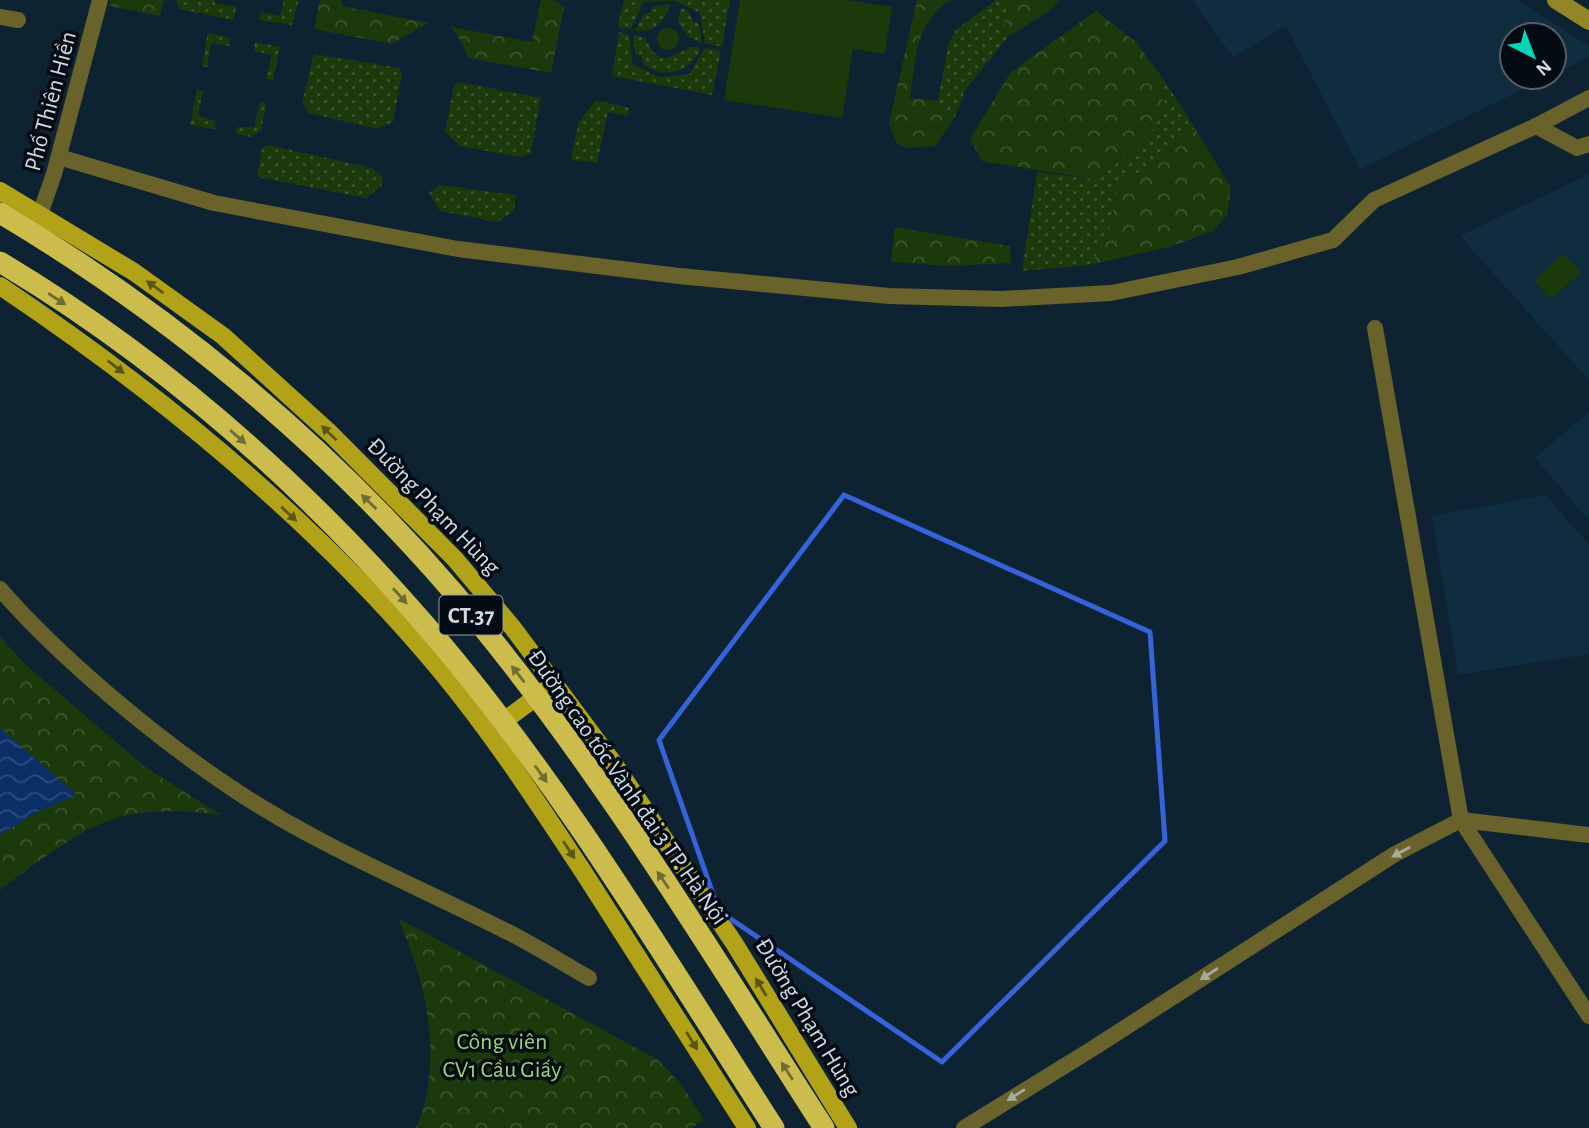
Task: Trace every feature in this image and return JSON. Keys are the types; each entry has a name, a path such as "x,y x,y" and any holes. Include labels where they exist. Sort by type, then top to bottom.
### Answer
{"highway":[{"name":"Đường cao tốc Vành đai 3 TP. Hà Nội","path":"0,213 127,295 212,359 296,431 377,509 453,593 581,758 824,1128"},
{"name":"CT.37","path":"0,262 102,328 196,400 267,462 347,538 422,621 547,782 774,1128"}],"main road":[{"name":"Đường Phạm Hùng","path":"0,191 156,288 223,336 331,434 455,559 555,683 612,761 734,943 848,1128"},
{"path":"0,286 90,346 241,468 341,563 424,651 488,733 544,812 747,1128"},
{"path":"488,733 555,683"}],"street":[{"name":"Phố Thiên Hiền","path":"40,214 59,157 100,0"},
{"path":"1556,0 1589,21"},
{"path":"0,17 18,19"},
{"path":"59,157 214,204 458,249 679,276 889,296 1001,299 1111,293 1238,267 1333,240 1374,200 1535,126 1589,98"},
{"path":"1535,126 1577,148 1589,144"},
{"path":"1376,328 1461,820 1589,1016"},
{"path":"0,589 19,610 122,704 233,789 370,866 508,932 589,978"},
{"path":"964,1128 1395,855 1461,820 1589,835"}],"highlighted area":[{"path":"844,495 1150,632 1165,841 942,1062 719,911 659,740"}],"shaded area":[{"path":"1192,0 1518,0 1550,21 1498,21 1498,91 1519,91 1360,169 1286,26 1233,57"},
{"path":"1568,32 1589,46 1589,57 1568,67"},
{"path":"1589,174 1589,380 1460,236"},
{"path":"1589,412 1589,520 1535,458"},
{"path":"1545,495 1589,544 1589,654 1458,675 1432,516"}],"green space":[{"path":"110,0 164,0 160,16 110,6"},
{"path":"176,0 215,0 215,3 236,7 234,20 179,9"},
{"path":"284,0 299,0 292,25 259,20 261,12 280,16"},
{"path":"320,0 342,0 342,6 428,23 391,44 314,29"},
{"path":"541,0 555,0 564,7 551,73 468,58 463,44 451,27 532,42"},
{"path":"624,0 730,0 722,47 705,43 700,13 676,1 643,2 631,29 620,28 618,25"},
{"path":"740,0 848,0 892,7 885,54 853,49 842,118 724,100"},
{"path":"917,0 950,0 929,20 923,31 916,56 910,98 938,101 954,119 935,146 906,148 896,143 889,123"},
{"path":"996,0 1010,0 1004,24 1008,37 965,90 954,119 938,101 948,45 956,30"},
{"path":"1010,0 1059,0 1049,11 1008,37 1004,24"},
{"path":"670,5 668,11 657,25 648,30 635,31 643,15 651,12 652,7"},
{"path":"681,8 688,10 693,21 699,24 702,43 688,37 678,21"},
{"path":"1096,11 1136,42 1165,82 1158,117 1144,141 1094,179 982,161 970,139 1011,72"},
{"path":"664,28 672,28 679,35 679,43 672,50 664,50 657,43 657,35"},
{"path":"619,32 630,35 632,64 660,77 690,74 705,48 721,51 712,95 612,76"},
{"path":"208,33 231,38 229,46 211,43 207,67 202,66"},
{"path":"635,35 645,38 659,57 669,58 690,47 699,47 700,50 683,69 660,72 644,65 641,56 635,53"},
{"path":"255,42 280,47 273,80 266,79 272,55 254,51"},
{"path":"314,54 400,68 402,75 393,122 377,129 309,113 302,103"},
{"path":"459,82 541,98 531,153 520,157 460,146 445,132 454,85"},
{"path":"1165,82 1195,128 1150,168 1125,180 1117,190 1107,241 1089,265 1022,271 1037,172 1094,179 1163,106"},
{"path":"197,90 203,91 198,116 216,121 215,129 190,125"},
{"path":"596,100 629,108 628,116 608,112 597,163 573,160 571,156 579,122"},
{"path":"260,102 266,104 261,130 251,137 236,134 237,127 254,127"},
{"path":"1195,128 1231,188 1227,215 1213,231 1169,247 1089,265 1107,241 1117,190 1125,180 1150,168"},
{"path":"268,145 372,168 383,178 381,187 366,198 257,177 262,149"},
{"path":"440,185 516,195 514,211 497,222 440,211 429,193"},
{"path":"895,227 1010,246 1011,263 947,266 891,262"},
{"path":"1563,254 1581,272 1551,299 1534,281"},
{"path":"0,637 25,664 144,766 221,815 160,812 109,820 59,847 0,890"},
{"name":"Công viên CV1 Cầu Giấy","path":"398,918 658,1060 681,1084 704,1120 691,1128 416,1128 425,1102 429,1076 428,1021 417,968"}],"water":[{"path":"0,728 77,795 37,812 0,835"}]}
